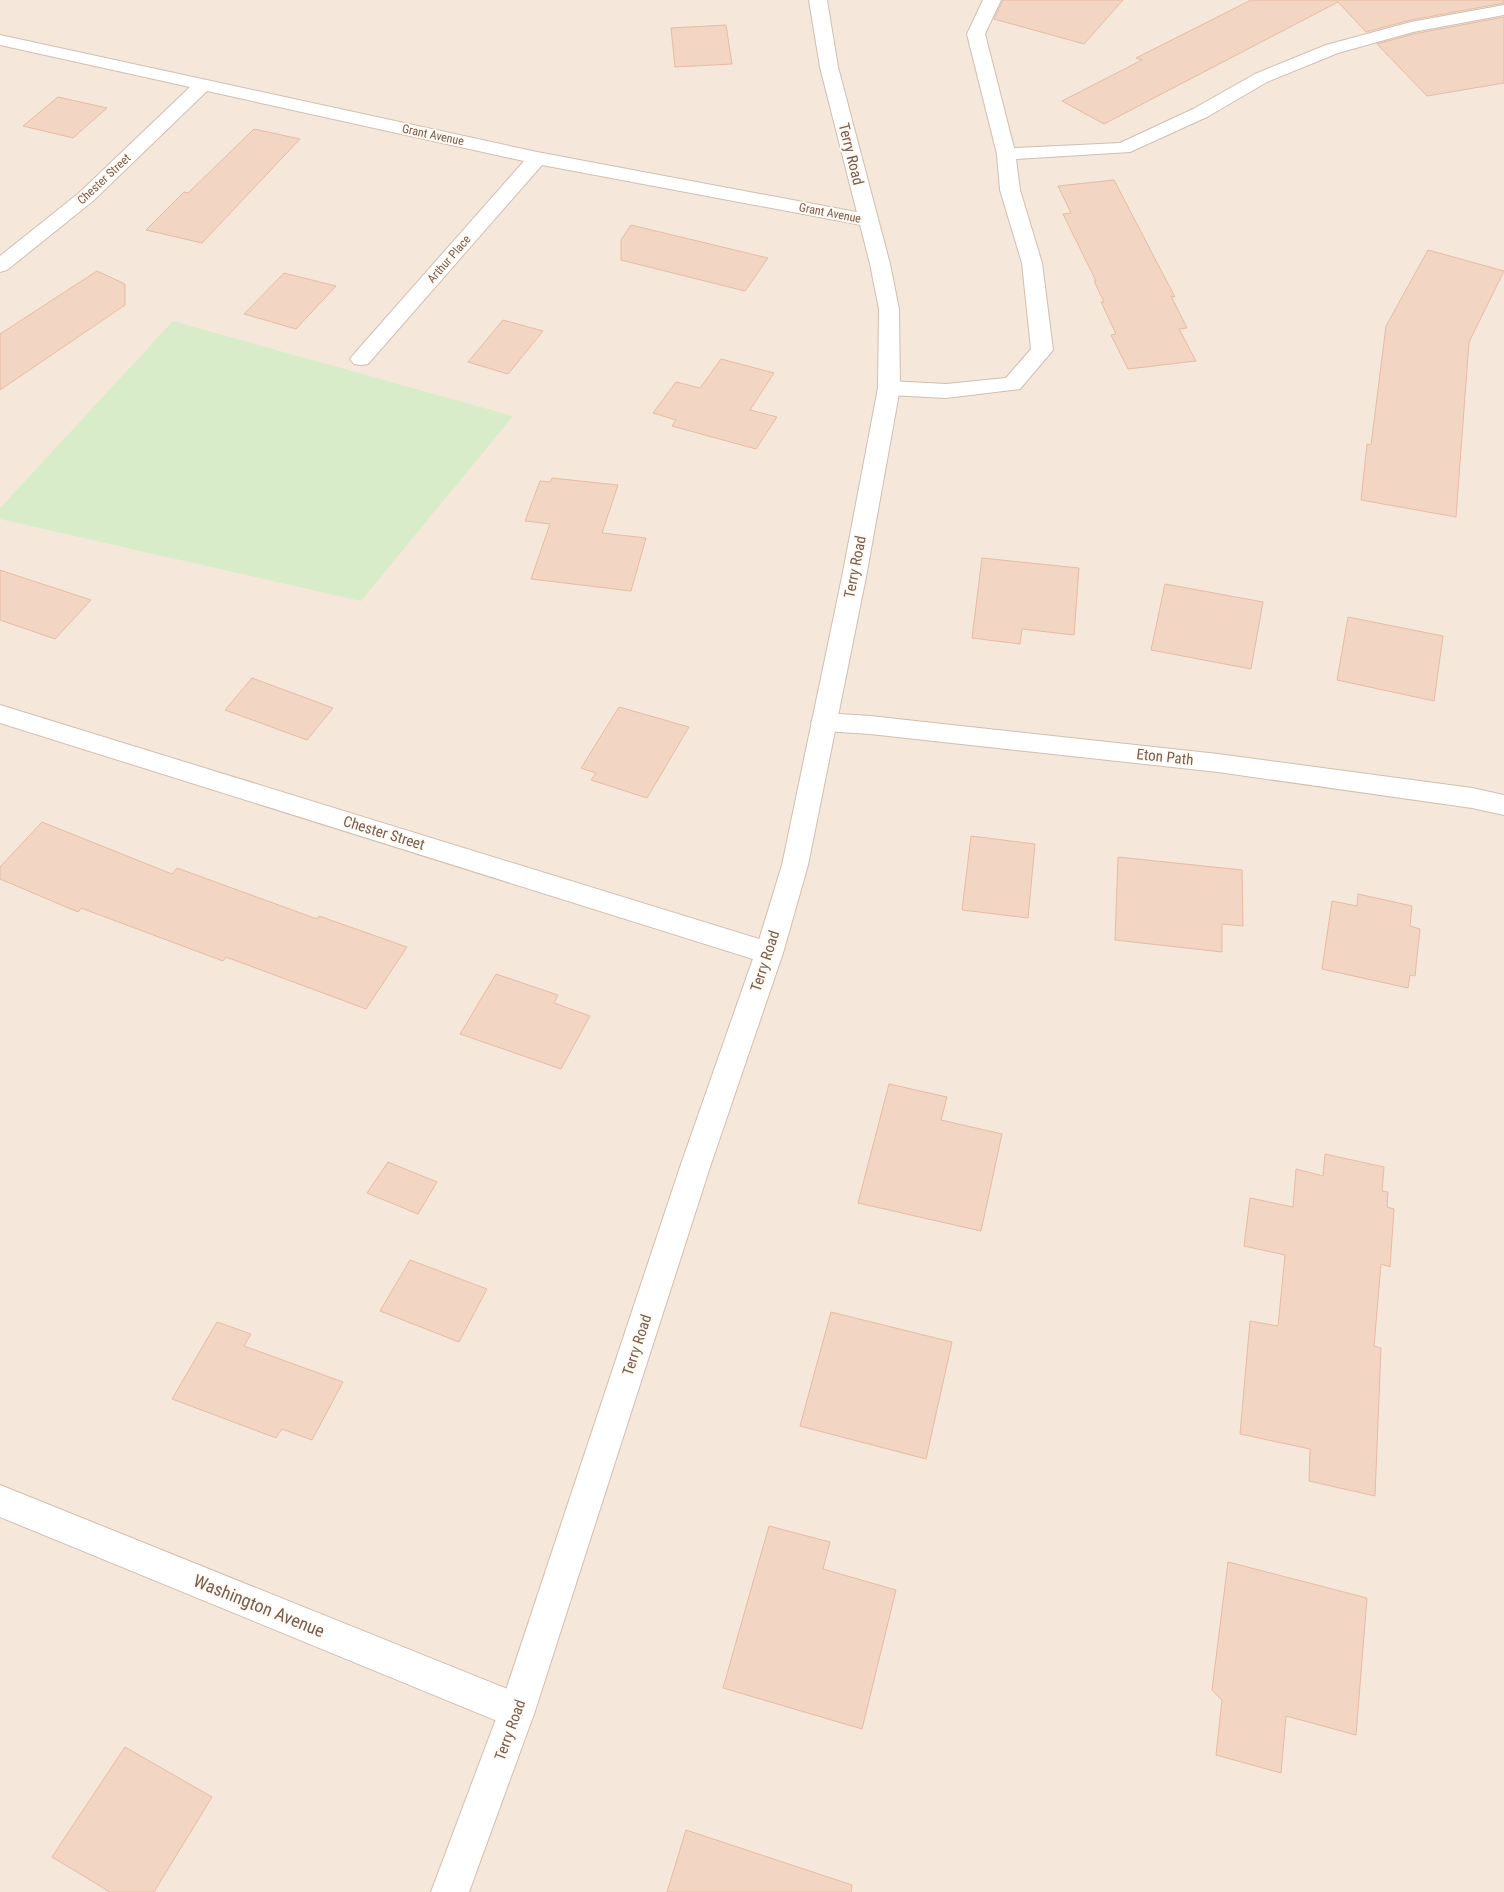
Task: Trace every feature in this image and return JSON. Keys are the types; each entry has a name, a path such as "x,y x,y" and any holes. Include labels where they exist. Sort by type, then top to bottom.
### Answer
{"street":[{"name":"Terry Road","path":"450,1892 517,1712 695,1168 769,953 795,864 889,388 889,309 880,264 828,67 818,0"},
{"path":"889,388 946,391 1012,384 1042,350 1032,263 1010,190 1006,154 976,34 992,0"},
{"path":"1006,154 1123,148 1200,112 1261,78 1332,49 1411,27 1504,10"},
{"name":"Grant Avenue","path":"0,40 202,86 537,158 867,220"},
{"name":"Chester Street","path":"0,266 86,197 202,86"},
{"name":"Arthur Place","path":"361,360 537,158"},
{"name":"Chester Street","path":"0,714 769,953"},
{"name":"Eton Path","path":"824,722 870,725 1218,763 1472,798 1504,805"},
{"name":"Washington Avenue","path":"0,1501 517,1712"}],"shaded area":[{"path":"0,0 1504,0 1504,1892 0,1892"}],"green space":[{"path":"173,321 513,416 361,601 0,519 0,508"}],"building":[{"path":"1003,0 1123,0 1084,44 994,19"},
{"path":"1251,0 1504,0 1504,3 1411,20 1366,32 1338,2 1104,124 1062,101 1142,60 1136,58"},
{"path":"1504,17 1504,83 1427,96 1377,44 1413,34"},
{"path":"726,25 732,64 675,67 671,28"},
{"path":"58,97 107,108 73,138 23,126"},
{"path":"254,129 300,139 202,243 146,230 184,192 188,193"},
{"path":"1114,180 1175,297 1171,296 1187,328 1179,329 1196,361 1128,369 1111,335 1116,334 1101,302 1104,302 1094,281 1096,281 1063,214 1071,213 1058,186"},
{"path":"631,225 768,258 745,291 621,260 621,240"},
{"path":"1428,250 1504,271 1469,342 1456,517 1361,500 1367,444 1371,445 1386,326"},
{"path":"97,271 125,284 125,305 0,390 0,334"},
{"path":"284,273 336,286 296,329 244,314"},
{"path":"503,320 543,331 508,374 468,362"},
{"path":"721,359 774,373 750,410 777,417 756,449 672,426 676,420 653,413 676,382 700,388"},
{"path":"552,478 618,485 602,533 646,538 631,591 531,579 550,524 525,521 540,481 550,482"},
{"path":"982,558 1079,568 1074,635 1022,629 1020,644 972,638"},
{"path":"0,570 91,600 55,639 0,620"},
{"path":"1165,584 1263,602 1251,669 1151,650"},
{"path":"1348,617 1443,636 1434,701 1337,680"},
{"path":"252,678 333,708 307,740 225,710"},
{"path":"619,707 689,727 647,798 591,780 596,773 581,768"},
{"path":"42,822 172,874 177,868 317,919 319,916 407,947 366,1009 226,957 223,961 81,908 78,912 0,879 0,867"},
{"path":"971,836 1035,844 1028,918 962,910"},
{"path":"1118,857 1242,870 1243,926 1222,924 1222,952 1115,940"},
{"path":"1358,894 1412,906 1410,926 1420,929 1415,976 1410,975 1408,988 1322,969 1332,901 1357,906"},
{"path":"496,974 558,995 554,1003 590,1016 561,1069 460,1034"},
{"path":"889,1084 947,1097 941,1120 1002,1134 981,1231 858,1203"},
{"path":"1325,1154 1384,1167 1382,1191 1388,1192 1387,1207 1394,1209 1390,1267 1381,1264 1374,1346 1381,1348 1375,1496 1309,1481 1310,1449 1240,1434 1250,1321 1278,1326 1285,1255 1244,1246 1250,1198 1293,1207 1296,1169 1323,1176"},
{"path":"388,1162 437,1182 418,1214 367,1193"},
{"path":"410,1260 487,1289 459,1342 380,1311"},
{"path":"831,1312 952,1342 926,1459 800,1426"},
{"path":"217,1322 251,1334 244,1346 343,1382 312,1440 282,1429 276,1438 172,1399"},
{"path":"769,1526 830,1542 823,1569 896,1590 862,1729 723,1688"},
{"path":"1228,1562 1367,1598 1356,1735 1286,1716 1281,1773 1216,1755 1222,1700 1212,1690"},
{"path":"125,1747 212,1797 154,1892 110,1892 52,1857"},
{"path":"686,1830 852,1885 851,1892 667,1892"}]}
